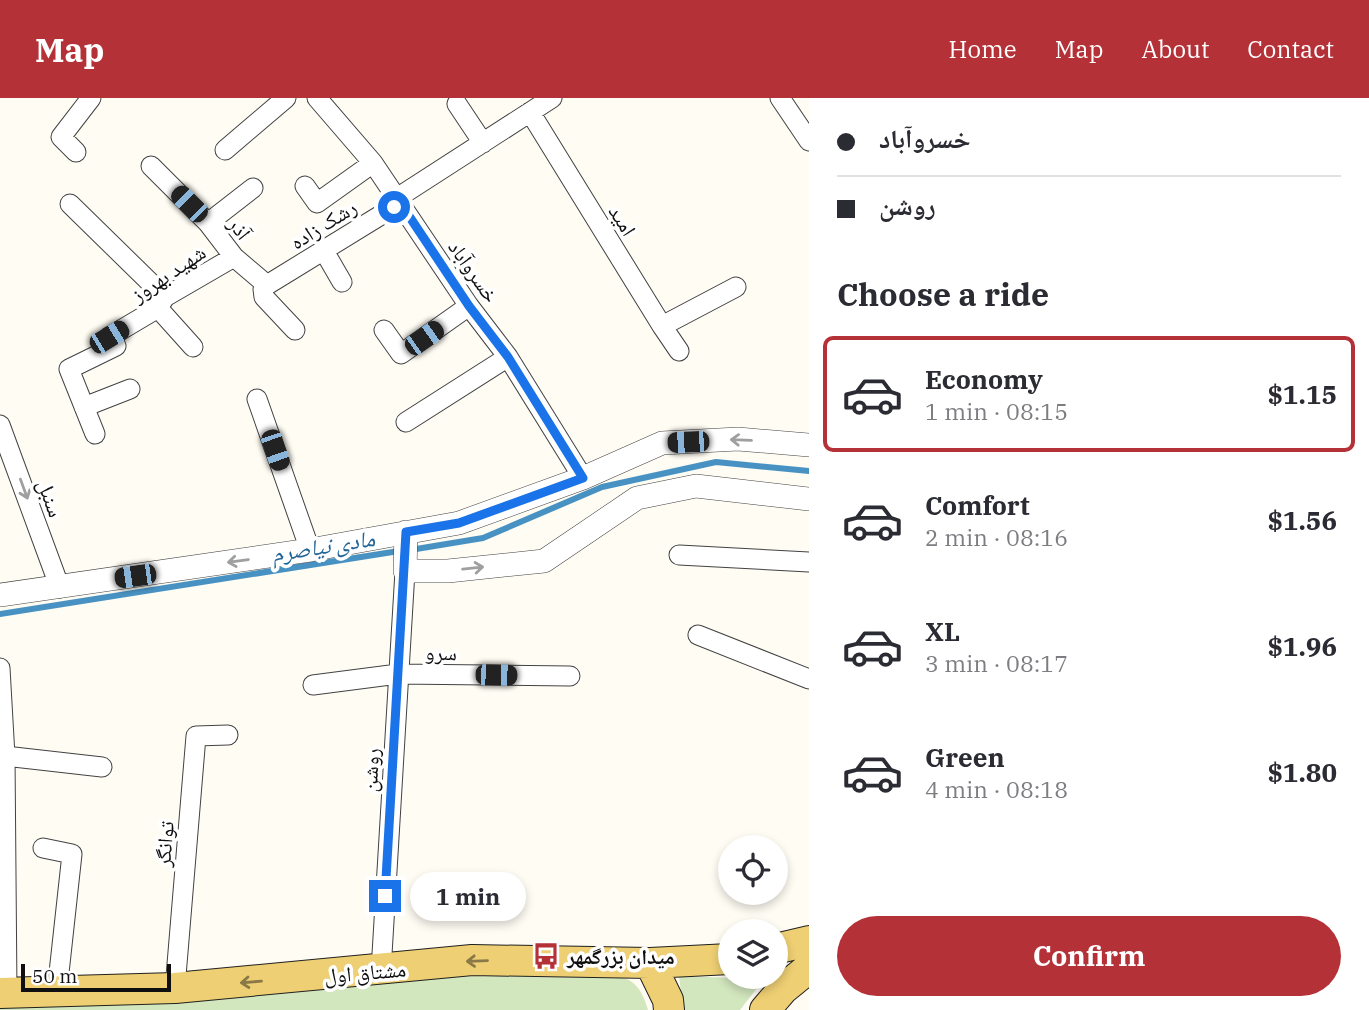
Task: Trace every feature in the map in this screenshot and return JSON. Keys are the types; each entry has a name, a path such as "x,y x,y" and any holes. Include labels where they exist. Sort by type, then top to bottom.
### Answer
{"main road":[{"path":"788,946 809,941"},
{"name":"مشتاق اول","path":"4,993 175,988 381,971 472,960 650,963 718,960"},
{"path":"650,963 668,1000 669,1010"},
{"path":"788,964 809,966"},
{"path":"765,1010 783,989 809,966"}],"street":[{"path":"76,152 61,137 91,98"},
{"path":"225,150 286,98"},
{"name":"رشک زاده","path":"267,285 394,207 397,198 552,98"},
{"path":"779,98 809,142"},
{"name":"خسروآباد","path":"327,102 373,163 469,306 508,357 583,478"},
{"path":"457,104 483,143"},
{"name":"امید","path":"530,112 679,351"},
{"path":"305,186 317,203 373,163"},
{"name":"آذر","path":"150,166 208,223 234,257 267,285"},
{"path":"208,223 253,188"},
{"path":"71,204 161,302 193,347"},
{"path":"324,251 342,282"},
{"name":"شهید بهروز","path":"84,407 69,369 116,346 109,337 234,257"},
{"path":"267,285 263,289 264,296 295,330"},
{"path":"662,326 736,287"},
{"path":"384,330 401,354 469,306"},
{"path":"406,422 508,357"},
{"path":"95,434 84,407 130,389"},
{"path":"257,399 310,550"},
{"name":"سنبل","path":"0,425 60,588"},
{"path":"0,595 310,550 459,523 583,478 662,443 738,439 809,445"},
{"path":"406,532 405,571 448,571 544,561 636,498 696,486 809,499"},
{"path":"679,555 809,562"},
{"name":"روشن","path":"381,971 405,571"},
{"path":"698,635 809,679"},
{"path":"1,668 5,756 4,993"},
{"name":"سرو","path":"313,685 398,674 570,676"},
{"name":"توانگر","path":"175,988 196,736 228,735"},
{"path":"5,756 102,767"},
{"path":"43,848 72,854 57,991"}],"green space":[{"path":"608,973 623,977 634,984 642,994 648,1010 0,1010 0,998 436,975"},
{"path":"679,976 718,977 718,989 756,989 740,1010 683,1010"}],"waterway":[{"name":"مادی نیاصرم","path":"410,550 483,538 602,487 716,462 809,471"},
{"name":"مادی نیاصرم","path":"0,614 399,551"}],"place":[{"name":"میدان بزرگمهر","path":"546,956"}],"route":[{"path":"385,896 406,532 459,523 583,478 508,357 469,306 397,198 394,207"}]}
